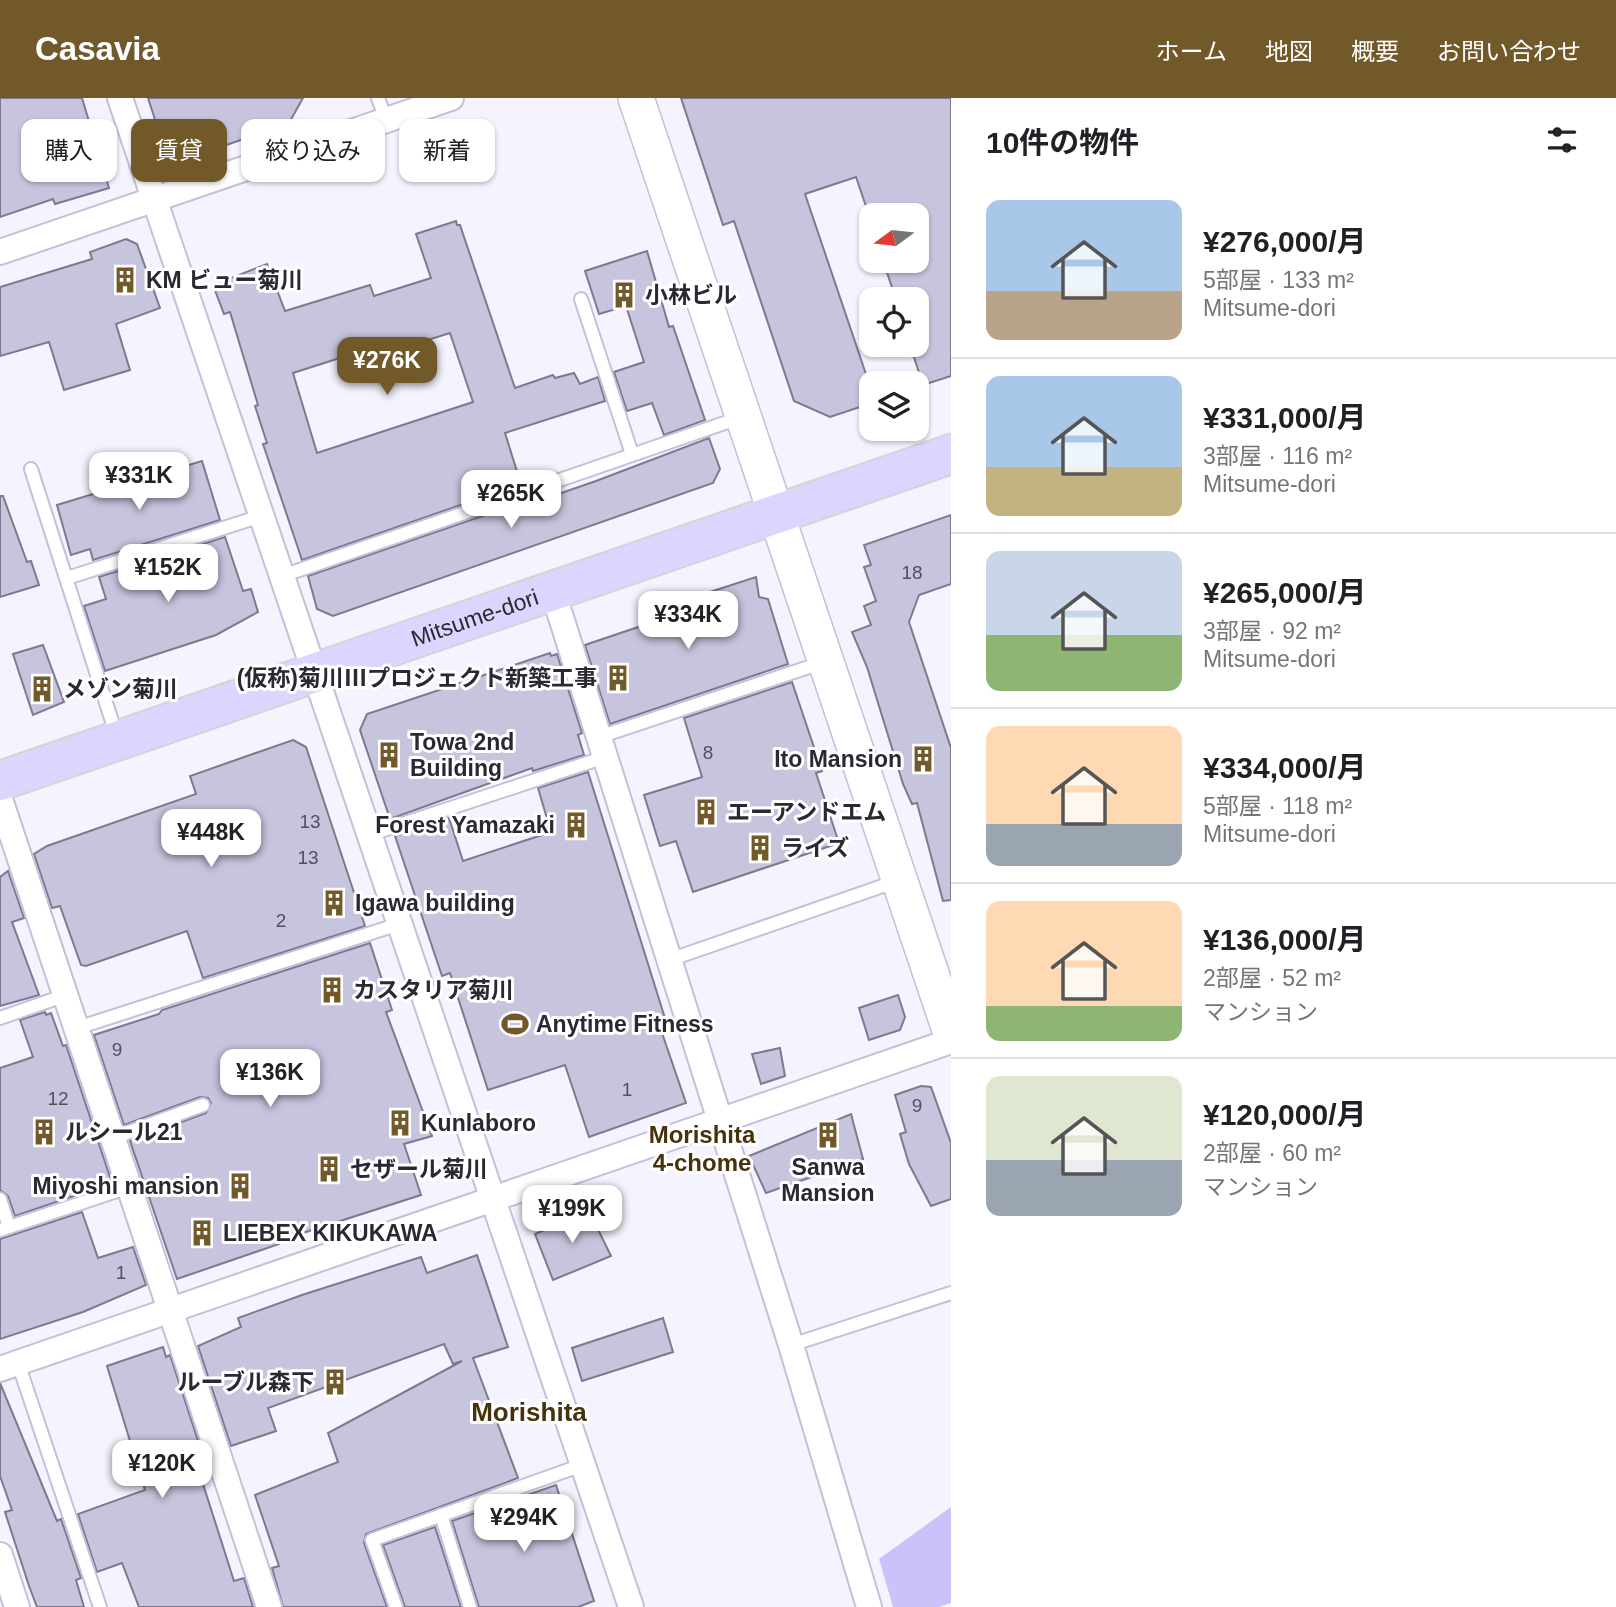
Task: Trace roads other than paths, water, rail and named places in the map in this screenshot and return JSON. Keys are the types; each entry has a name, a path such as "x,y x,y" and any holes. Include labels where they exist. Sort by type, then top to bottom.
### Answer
{"main road":[{"name":"Mitsume-dori","path":"0,781 951,454"}],"street":[{"path":"120,98 631,1607"},
{"path":"0,252 154,200 382,109 451,98"},
{"path":"636,98 951,1033"},
{"path":"553,592 791,1345 869,1607"},
{"path":"0,799 269,1607"},
{"path":"9,1366 493,1202 719,1120 951,1041"},
{"path":"2,1567 18,1607"}],"lane":[{"path":"581,299 632,454"},
{"path":"282,576 742,417"},
{"path":"32,469 119,741"},
{"path":"67,578 261,516"},
{"path":"369,835 825,662"},
{"path":"669,961 901,879"},
{"path":"77,1028 399,924"},
{"path":"0,1018 66,995"},
{"path":"113,1138 203,1105"},
{"path":"0,1199 4,1229 129,1187"},
{"path":"791,1345 951,1293"},
{"path":"9,1366 100,1607"},
{"path":"396,1607 372,1539 582,1465"},
{"path":"441,1515 470,1607"}],"place":[{"name":"KM ビュー菊川","path":"125,280"},
{"name":"小林ビル","path":"624,295"},
{"name":"(仮称)菊川Ⅲプロジェクト新築工事","path":"618,678"},
{"name":"メゾン菊川","path":"42,689"},
{"name":"Towa 2nd Building","path":"389,755"},
{"name":"Ito Mansion","path":"923,759"},
{"name":"エーアンドエム","path":"706,812"},
{"name":"Forest Yamazaki","path":"576,825"},
{"name":"ライズ","path":"760,848"},
{"name":"Igawa building","path":"334,903"},
{"name":"カスタリア菊川","path":"332,990"},
{"name":"Anytime Fitness","path":"515,1024"},
{"name":"Kunlaboro","path":"400,1123"},
{"name":"ルシール21","path":"44,1132"},
{"name":"Sanwa Mansion","path":"828,1135"},
{"name":"セザール菊川","path":"329,1169"},
{"name":"Miyoshi mansion","path":"240,1186"},
{"name":"LIEBEX KIKUKAWA","path":"202,1233"},
{"name":"ルーブル森下","path":"335,1382"}],"district":[{"name":"Morishita 4-chome","path":"702,1148"},
{"name":"Morishita","path":"529,1412"}]}
